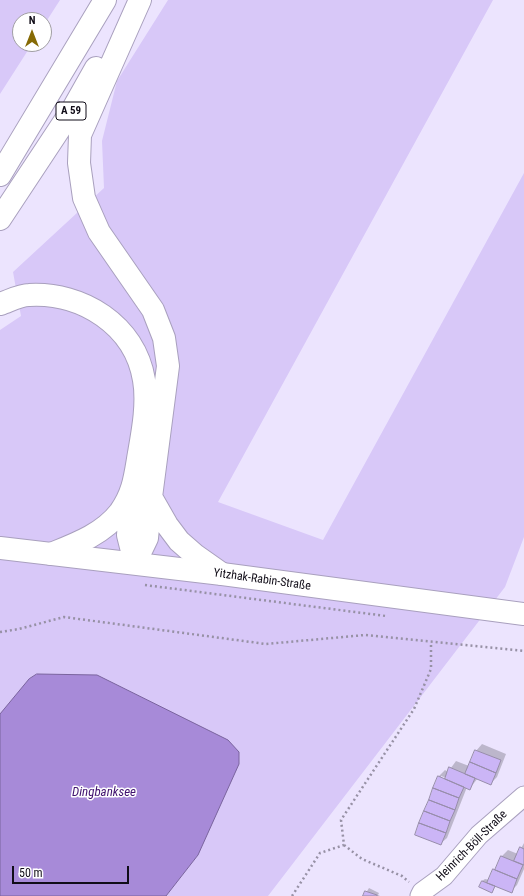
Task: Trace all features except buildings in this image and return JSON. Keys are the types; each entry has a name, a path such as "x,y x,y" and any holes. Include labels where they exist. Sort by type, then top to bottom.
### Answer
{"main road":[{"name":"A 59","path":"0,176 105,0"},
{"name":"A 59","path":"0,219 74,107 135,0"},
{"path":"51,554 75,545 96,533 141,495 168,366 164,338 153,310 99,232 84,198 79,163 80,135 140,0"},
{"path":"0,304 27,295 49,295 74,300 94,309 119,329 127,338 139,363 144,381 141,495 147,538 136,574"},
{"path":"141,495 179,541 195,555 222,574"},
{"name":"Yitzhak-Rabin-Straße","path":"0,548 51,554 136,574 222,574 524,614"}],"street":[{"name":"Heinrich-Böll-Straße","path":"421,894 444,876 479,836 524,796"}],"path":[{"path":"136,574 394,617"},
{"path":"0,632 19,629 64,617 266,644 365,635 524,651"},
{"path":"421,894 402,876 362,859 344,845 342,820 414,709 431,669 431,642"},
{"path":"292,896 320,853 344,845"}],"shaded area":[{"path":"0,0 60,0 52,12 12,12 12,52 27,52 0,94"},
{"path":"168,0 493,0 218,502 323,540 524,173 524,537 505,587 268,896 166,896 198,855 2,713 0,714 0,330 21,316 13,272 104,188 102,141 117,81"}],"water":[{"name":"Dingbanksee","path":"37,674 97,675 228,740 239,752 239,764 198,855 166,896 0,896 0,714 29,679"}]}
